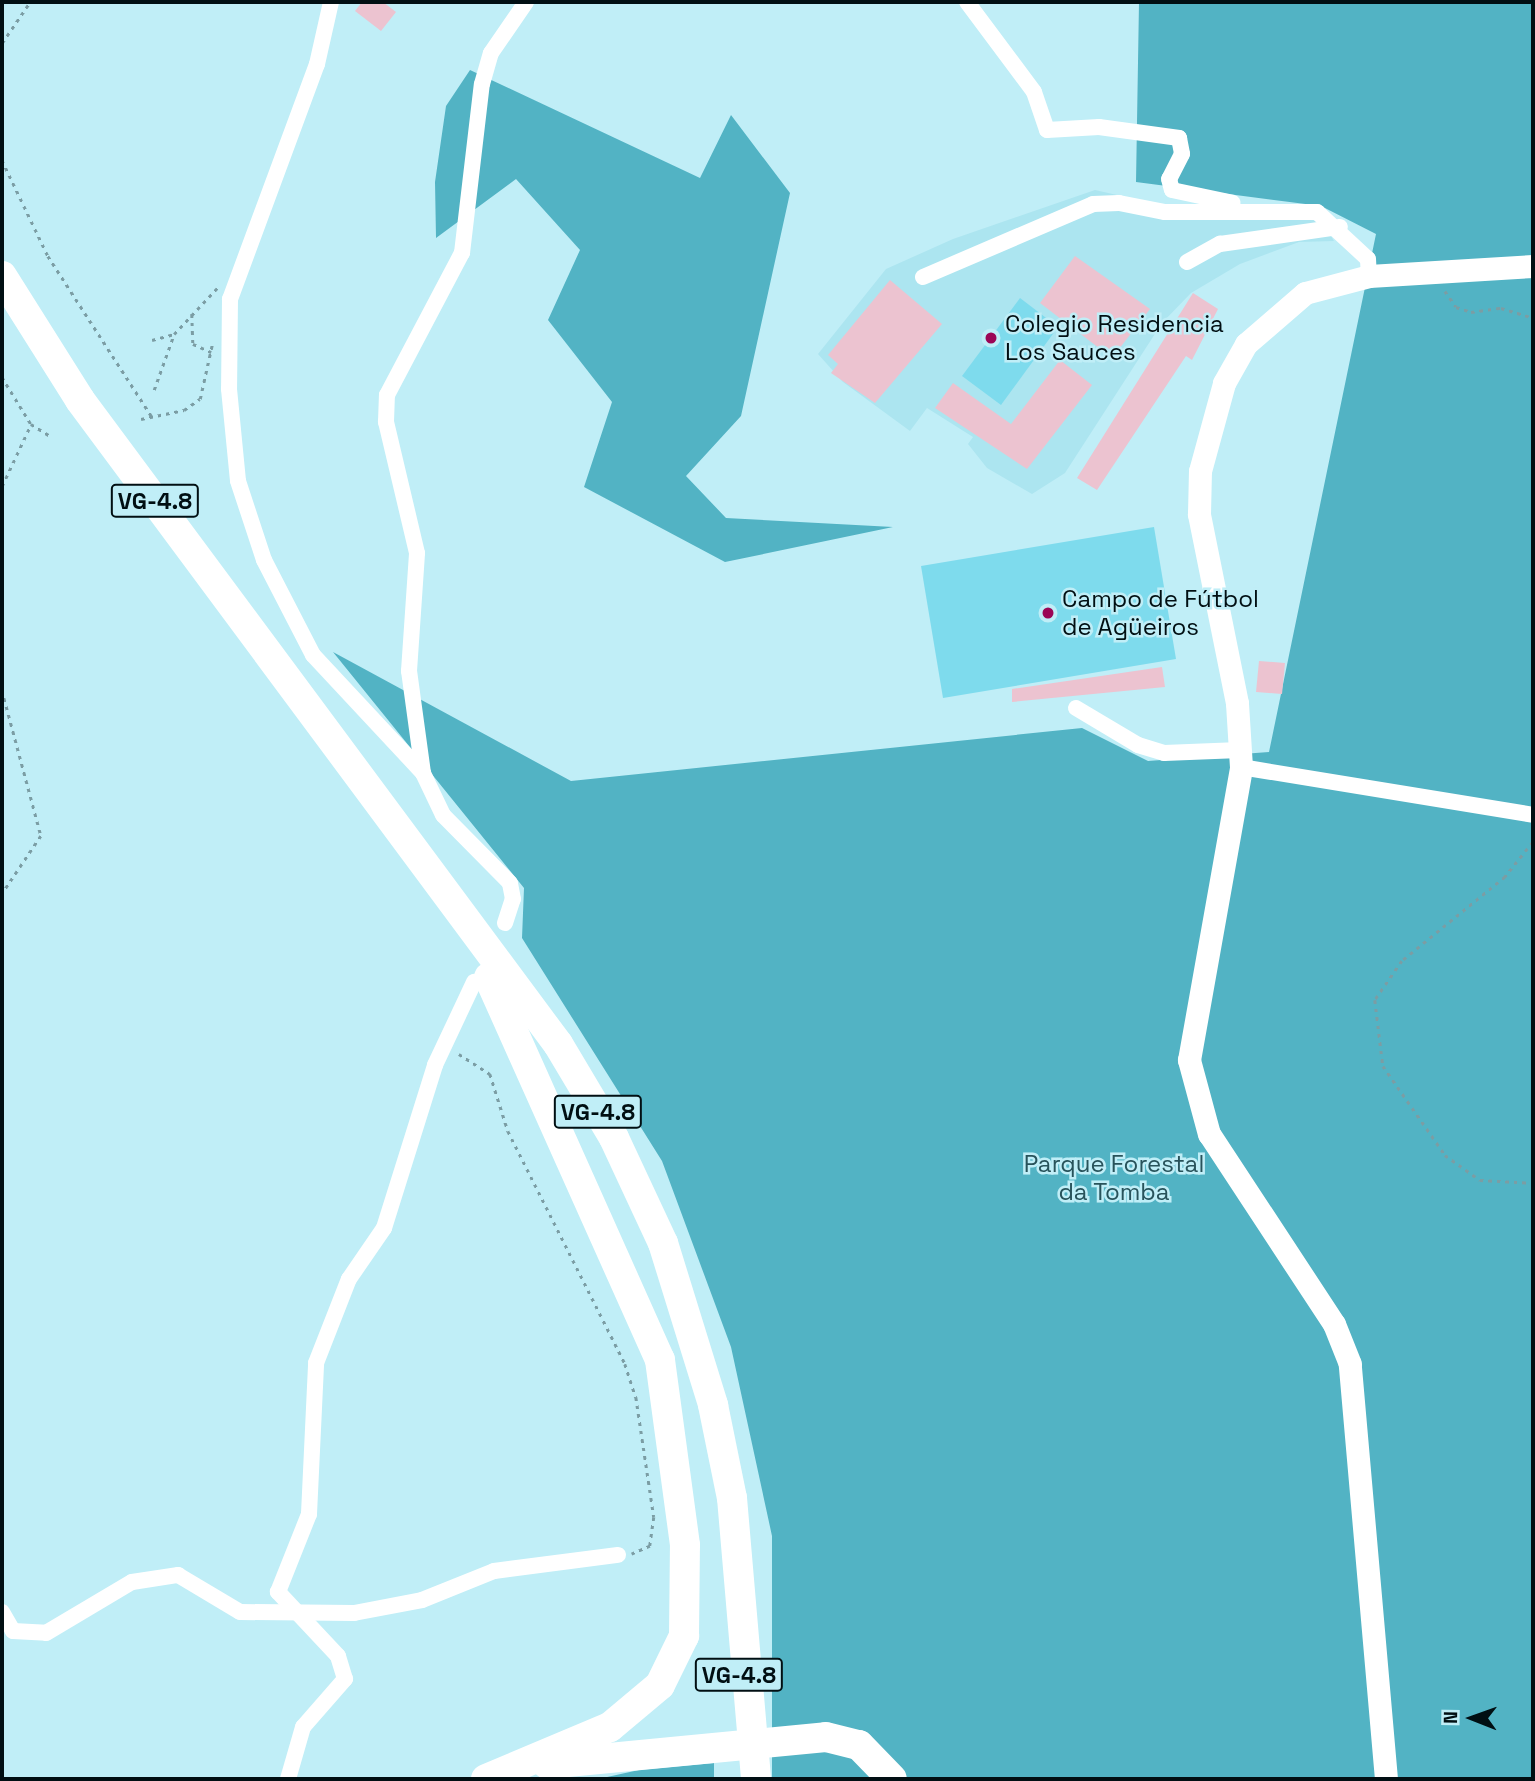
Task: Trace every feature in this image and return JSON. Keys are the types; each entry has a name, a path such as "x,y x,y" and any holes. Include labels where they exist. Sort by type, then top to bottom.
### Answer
{"highway":[{"name":"VG-4.8","path":"2,276 80,400 558,1044 614,1138 663,1243 693,1329 732,1498 740,1572 738,1779"},
{"path":"316,719 351,786 498,993 660,1360 685,1545 684,1636 660,1685 610,1727 486,1779"},
{"path":"740,1572 756,1779"},
{"path":"519,1767 827,1737 859,1745 892,1779"},
{"path":"519,1767 594,1779"}],"street":[{"path":"331,2 317,64 230,299 229,389 238,481 264,560 313,655 423,773 443,815 510,883 505,923"},
{"path":"423,773 409,671 418,553 386,422 387,395 462,253 482,84 492,53 526,2"},
{"path":"967,2 1034,92 1047,130 1057,135 1099,127 1179,138 1182,154 1169,179 1172,190 1272,208 1317,212 1340,227 1368,259 1369,275"},
{"path":"923,277 1093,204 1197,213 1272,208"},
{"path":"1187,262 1220,244 1340,227"},
{"path":"1386,1779 1350,1364 1334,1324 1209,1134 1189,1060 1241,758 1237,703 1199,514 1209,426 1246,344 1275,313 1331,283 1369,275 1533,266"},
{"path":"1076,708 1138,745 1164,753 1241,758 1533,815"},
{"path":"288,1779 303,1727 345,1679 338,1656 293,1613 278,1581 309,1514 316,1363 349,1279 384,1228 442,1049 474,982"},
{"path":"2,1612 13,1631 47,1633 132,1582 178,1574 240,1612 377,1610 494,1571 618,1555"}],"path":[{"path":"2,43 30,2"},
{"path":"2,74 2,107"},
{"path":"2,160 48,256 152,417"},
{"path":"1446,272 1444,296 1456,307 1501,308 1533,318"},
{"path":"154,390 174,334 208,293 239,277"},
{"path":"192,312 194,344 211,352"},
{"path":"152,340 174,334"},
{"path":"141,419 200,399 214,335"},
{"path":"2,377 31,424 50,436"},
{"path":"2,486 31,424"},
{"path":"2,690 41,836 2,894"},
{"path":"1533,842 1505,877 1402,961 1375,1000 1383,1066 1445,1155 1480,1180 1533,1183"},
{"path":"442,1049 491,1074 508,1131 628,1376 644,1443 654,1535 643,1551 618,1555"}],"shaded area":[{"name":"Colegio Residencia Los Sauces","path":"1095,190 1174,208 1322,221 1334,241 1299,242 1240,264 1191,293 1162,323 1065,473 1032,494 987,468 968,444 973,437 927,408 910,431 843,382 818,354 886,269 953,239"},
{"path":"1020,298 1058,327 1001,405 962,376"},
{"name":"Campo de Fútbol de Agüeiros","path":"1154,527 1176,659 943,698 921,566"}],"green space":[{"name":"Parque Forestal da Tomba","path":"1139,2 1533,2 1533,1779 772,1779 772,1536 731,1347 662,1161 522,938 524,888 333,652 571,781 1082,728 1148,761 1269,752 1376,234 1321,206 1136,182"},
{"path":"470,70 700,178 731,115 790,193 741,416 686,476 726,518 893,527 725,562 584,487 612,402 548,320 580,250 516,179 436,238 435,182 446,106"},
{"path":"714,1763 714,1779 598,1779 639,1770"}],"building":[{"path":"362,2 383,2 396,12 381,31 355,11"},
{"path":"1075,256 1150,309 1112,358 1040,303"},
{"path":"890,280 942,324 875,403 831,373 838,364 828,355"},
{"path":"1193,293 1218,309 1192,360 1186,356 1097,490 1077,478"},
{"path":"1060,360 1092,385 1027,469 935,408 953,383 1011,424"},
{"path":"1259,661 1285,663 1282,694 1256,692"},
{"path":"1162,667 1165,687 1012,702 1012,689"}],"place":[{"name":"Colegio Residencia Los Sauces","path":"991,338"},
{"name":"Campo de Fútbol de Agüeiros","path":"1048,613"}]}
